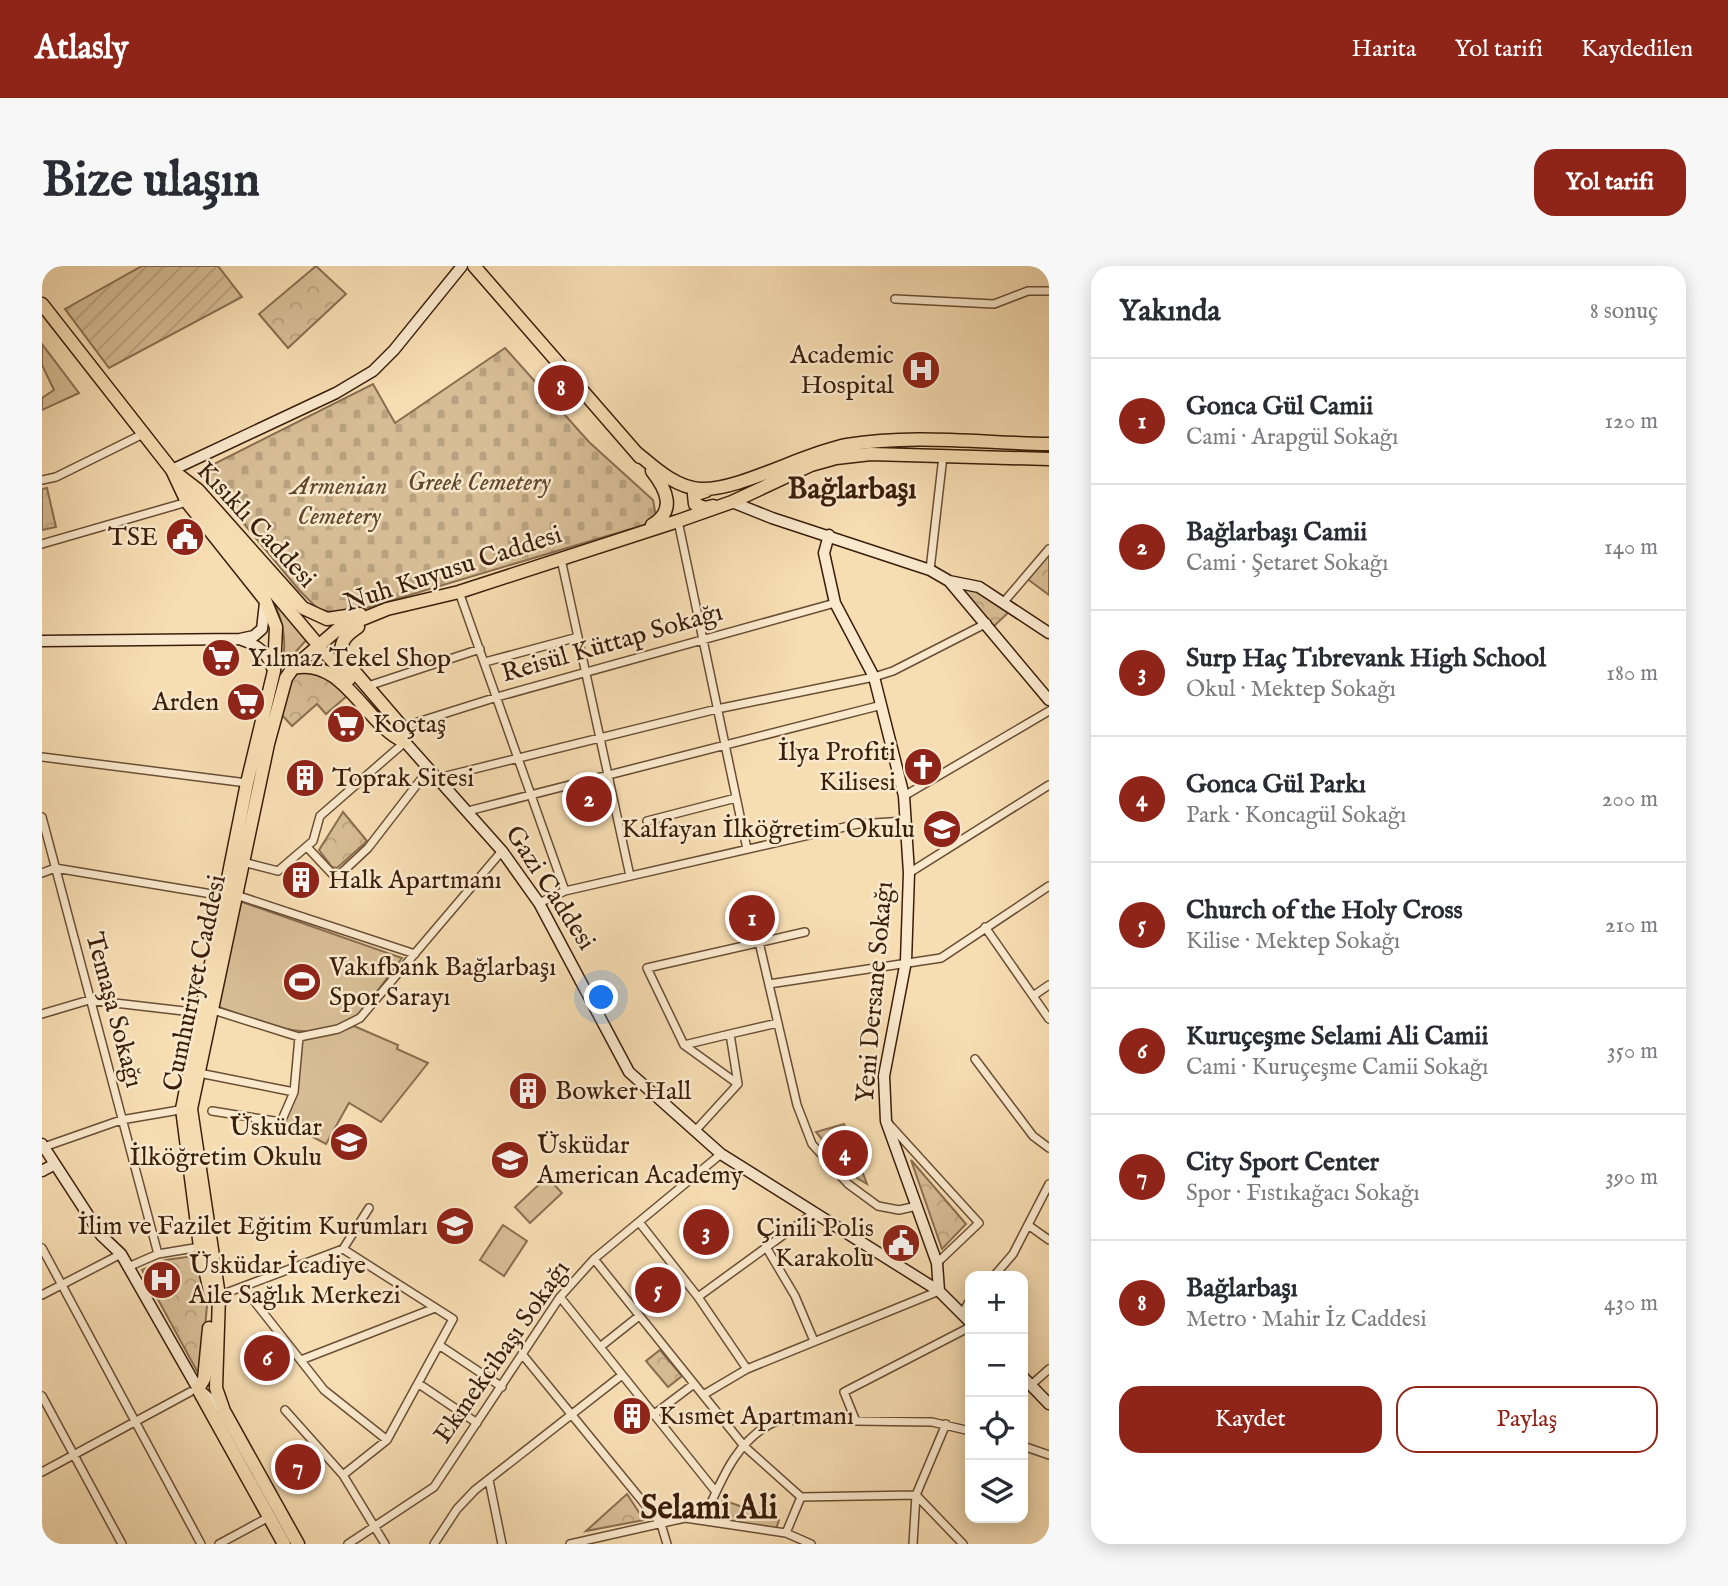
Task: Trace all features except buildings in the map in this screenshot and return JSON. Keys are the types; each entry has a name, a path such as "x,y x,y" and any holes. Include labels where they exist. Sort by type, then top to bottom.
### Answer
{"main road":[{"path":"474,266 660,482 668,506 662,519 639,532"},
{"name":"Kısıklı Caddesi","path":"42,306 172,470 198,490 303,608 318,617 337,619 387,609"},
{"path":"718,506 700,507 693,499 698,492 814,452 848,445 886,441 1049,444"},
{"path":"636,453 679,484 713,489"},
{"name":"Nuh Kuyusu Caddesi","path":"293,668 338,629 387,609 459,592 678,521 732,502 811,465 836,458 871,454 1049,459"},
{"name":"Kısıklı Caddesi","path":"172,470 187,502 265,600 276,628 274,671"},
{"path":"172,470 314,640"},
{"path":"387,609 347,634 340,646 341,656 402,727 405,742"},
{"path":"325,653 405,742"},
{"path":"293,668 303,666 334,675 390,736 405,742"},
{"name":"Cumhuriyet Caddesi","path":"230,896 243,862 268,744 286,678 293,668"},
{"name":"Cumhuriyet Caddesi","path":"194,1391 207,1359 215,1298 200,1247 186,1109 230,896 247,783 274,671"},
{"name":"Cumhuriyet Caddesi","path":"205,1010 199,1073 186,1109 215,1298 216,1388 224,1411 298,1544"},
{"path":"194,1391 284,1544"}],"street":[{"path":"172,470 336,393 373,371 394,350 462,266"},
{"path":"895,299 994,304 1028,291 1049,291"},
{"path":"42,480 56,477 143,434"},
{"path":"930,570 943,456"},
{"path":"42,544 187,502"},
{"path":"732,502 772,519 829,535 930,570 949,581 1049,700"},
{"path":"678,521 747,849"},
{"name":"Yeni Dersane Sokağı","path":"829,535 824,553 835,603 874,677 904,796 909,873 906,961 884,1076 886,1121 937,1264 939,1291"},
{"path":"1003,603 1049,549"},
{"path":"561,559 630,876"},
{"path":"949,581 979,587 1049,634"},
{"path":"459,592 565,891"},
{"path":"42,641 240,639 254,636 262,629 265,600"},
{"name":"Reisül Küttap Sokağı","path":"402,727 497,697 835,603"},
{"path":"438,778 717,709 874,677 893,671 987,623"},
{"path":"485,662 578,637"},
{"path":"240,639 253,644 269,657 274,671"},
{"path":"368,686 480,649"},
{"path":"468,811 882,705"},
{"path":"904,796 1049,711"},
{"path":"243,862 278,871 313,841 320,816 405,742"},
{"name":"Gazi Caddesi","path":"405,742 502,850 539,904 629,1072 721,1154 939,1291 965,1318"},
{"path":"42,757 247,783"},
{"path":"307,846 336,878 368,848 429,769"},
{"path":"909,873 1049,785"},
{"path":"647,821 736,799"},
{"name":"Temaşa Sokağı","path":"42,817 158,1254"},
{"path":"539,904 565,891 747,849 858,824 905,821"},
{"path":"42,1014 89,1000 205,1010 299,1037 338,1029 360,1018 502,850"},
{"path":"42,873 55,868 230,896 415,954"},
{"path":"769,984 941,957 1049,886"},
{"path":"985,928 1049,1019"},
{"path":"737,1084 684,1045 647,968 805,932"},
{"path":"759,942 797,1105 812,1144 848,1184 878,1206 899,1210 917,1206"},
{"path":"1033,996 1049,985"},
{"path":"684,1045 778,1023"},
{"path":"696,1130 737,1084 730,1034"},
{"path":"212,1111 281,1122 295,1092 299,1037"},
{"path":"975,1059 1033,1136 1049,1148"},
{"path":"199,1073 295,1092"},
{"path":"186,1109 121,1120 43,1145 101,1235 121,1254 194,1391 224,1411"},
{"path":"886,1121 979,1223 937,1264"},
{"name":"Ekmekcibaşı Sokağı","path":"348,1544 376,1528 434,1487 560,1297 594,1259 721,1154"},
{"path":"42,1171 55,1164"},
{"path":"998,1271 1013,1254 1049,1184"},
{"path":"215,1298 344,1249 369,1208"},
{"path":"698,1297 815,1212"},
{"path":"639,1222 698,1297 747,1369"},
{"path":"1028,1225 1049,1240"},
{"path":"128,1267 158,1254 200,1247"},
{"path":"766,1247 795,1296 814,1341"},
{"path":"42,1248 201,1544"},
{"path":"343,1475 387,1440 453,1318 344,1249"},
{"path":"42,1295 121,1254"},
{"path":"594,1259 744,1446 801,1497 916,1495 963,1544"},
{"path":"243,1287 324,1390 387,1440"},
{"path":"703,1395 747,1369 939,1291"},
{"path":"560,1297 716,1492"},
{"path":"301,1360 435,1308"},
{"path":"600,1347 639,1316"},
{"path":"855,1419 844,1392 965,1323"},
{"path":"439,1345 502,1387"},
{"path":"522,1354 661,1524 667,1544"},
{"path":"1028,1380 1049,1369"},
{"path":"434,1544 457,1508 622,1375"},
{"path":"1028,1382 1049,1404"},
{"path":"419,1384 477,1423"},
{"path":"653,1415 694,1384"},
{"path":"42,1472 194,1391"},
{"path":"42,1396 122,1544"},
{"path":"285,1410 343,1475 385,1544"},
{"path":"704,1519 730,1464 761,1428 779,1420 855,1419 946,1424 965,1430"},
{"path":"913,1544 916,1495 946,1424"},
{"path":"1028,1448 1049,1455"},
{"path":"489,1480 502,1544"},
{"path":"786,1533 801,1497"},
{"path":"219,1544 269,1517"},
{"path":"570,1544 685,1518 786,1533 811,1544"}],"green space":[{"path":"142,266 218,266 242,297 109,368 65,309"},
{"path":"316,266 346,294 288,348 259,314"},
{"path":"42,344 79,393 42,410 42,398 54,390 42,365"},
{"path":"505,348 589,442 653,500 656,517 644,525 343,615 318,609 299,590 200,471 373,384 395,423"},
{"path":"47,488 56,527 42,530 42,489"},
{"path":"1049,555 1049,595 1026,578"},
{"path":"956,585 979,590 1011,610 994,626"},
{"path":"267,589 309,637 282,667 282,626 277,608"},
{"path":"302,670 326,675 347,696 326,714 317,704 292,726 281,714 287,683"},
{"path":"343,812 367,841 337,868 332,867 319,850"},
{"name":"Vakıfbank Bağlarbaşı Spor Sarayı","path":"239,901 402,958 365,1007 344,1024 327,1030 308,1032 270,1025 216,1006"},
{"path":"354,1026 398,1045 397,1049 428,1063 381,1122 349,1103 326,1144 284,1122 301,1039 339,1032"},
{"path":"844,1124 867,1184 852,1175 816,1132"},
{"path":"911,1160 966,1224 942,1249"},
{"path":"547,1177 562,1193 530,1223 515,1207"},
{"path":"503,1225 527,1241 504,1276 480,1260"},
{"path":"201,1255 208,1295 201,1370 197,1371 142,1270 165,1260"},
{"path":"660,1350 682,1376 668,1387 646,1361"},
{"path":"627,1494 644,1520 586,1531"},
{"path":"723,1500 779,1520 776,1529 715,1518"}],"place":[{"name":"Academic Hospital","path":"921,370"},
{"name":"Bağlarbaşı","path":"561,388"},
{"name":"TSE","path":"185,537"},
{"name":"Yılmaz Tekel Shop","path":"221,658"},
{"name":"Arden","path":"246,702"},
{"name":"Koçtaş","path":"346,724"},
{"name":"İlya Profiti Kilisesi","path":"923,767"},
{"name":"Toprak Sitesi","path":"305,778"},
{"name":"Bağlarbaşı Camii","path":"589,799"},
{"name":"Kalfayan İlköğretim Okulu","path":"942,829"},
{"name":"Halk Apartmanı","path":"301,880"},
{"name":"Gonca Gül Camii","path":"752,918"},
{"name":"Vakıfbank Bağlarbaşı Spor Sarayı","path":"302,982"},
{"name":"Bowker Hall","path":"528,1091"},
{"name":"Üsküdar İlköğretim Okulu","path":"349,1142"},
{"name":"Gonca Gül Parkı","path":"845,1153"},
{"name":"Üsküdar American Academy","path":"510,1160"},
{"name":"İlim ve Fazilet Eğitim Kurumları","path":"455,1226"},
{"name":"Surp Haç Tıbrevank High School","path":"706,1232"},
{"name":"Çinili Polis Karakolu","path":"901,1243"},
{"name":"Üsküdar İcadiye Aile Sağlık Merkezi","path":"162,1280"},
{"name":"Church of the Holy Cross","path":"658,1290"},
{"name":"Kuruçeşme Selami Ali Camii","path":"267,1358"},
{"name":"Kısmet Apartmanı","path":"632,1416"},
{"name":"City Sport Center","path":"298,1467"}],"district":[{"name":"Bağlarbaşı","path":"852,490"},
{"name":"Selami Ali","path":"709,1509"}],"park label":[{"name":"Greek Cemetery","path":"479,482"},
{"name":"Armenian Cemetery","path":"339,501"}]}
